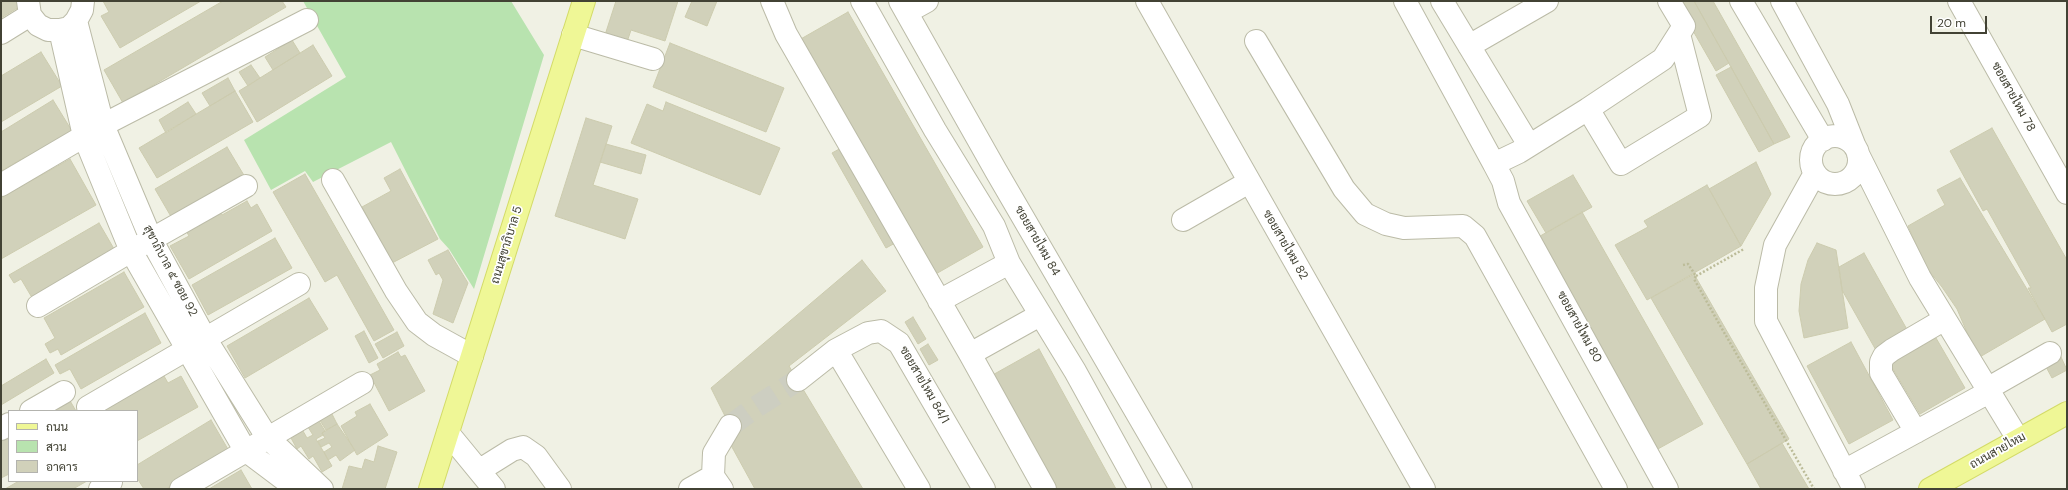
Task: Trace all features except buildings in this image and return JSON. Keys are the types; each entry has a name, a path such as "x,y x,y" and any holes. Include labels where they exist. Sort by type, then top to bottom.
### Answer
{"main road":[{"name":"ถนนสุขาภิบาล 5","path":"430,489 584,1"},
{"name":"ถนนสายไหม","path":"1930,489 2067,413"}],"street":[{"path":"1,33 29,8 38,25 48,30 68,26 82,10 82,1"},
{"path":"772,1 786,34 970,354 1044,489"},
{"path":"862,1 936,130 994,226 1009,263 1075,371 1140,489"},
{"name":"ซอยสายไหม 84","path":"927,1 904,6 988,158 1181,489"},
{"name":"ซอยสายไหม 82","path":"1147,1 1424,489"},
{"name":"ซอยสายไหม 80","path":"1405,1 1503,181 1509,203 1667,489"},
{"path":"1442,1 1529,145"},
{"path":"1469,46 1547,1"},
{"path":"1494,164 1529,145 1588,109 1662,59 1684,26 1669,1"},
{"path":"1741,1 1823,140"},
{"path":"1782,1 1838,104 1857,151 1920,278 2018,440"},
{"name":"ซอยสายไหม 78","path":"1959,1 2067,193"},
{"path":"1,185 103,125 307,20"},
{"path":"68,26 84,136 131,251 245,450 297,489"},
{"name":"สุขาภิบาล ๕ ซอย 92","path":"68,26 103,125 151,239 205,338 268,437 322,489"},
{"path":"1588,109 1621,164 1700,116 1679,34"},
{"path":"573,35 653,59"},
{"path":"1256,40 1344,189 1365,214 1386,224 1404,228 1463,226 1475,236 1616,489"},
{"path":"1837,137 1850,142 1857,151 1857,169 1848,180 1841,183 1826,182 1815,173 1811,158 1817,145 1823,140 1837,137"},
{"path":"1815,173 1775,245 1766,288 1766,321 1849,480 1916,432 2050,353"},
{"path":"333,180 396,291 417,322 434,335 472,356"},
{"path":"1183,220 1249,182"},
{"path":"38,306 151,239 246,186"},
{"path":"939,301 1009,263"},
{"path":"88,407 299,284"},
{"path":"970,354 1040,315"},
{"path":"1916,432 1881,373 1881,362 1884,356 1892,350 1945,320"},
{"name":"ซอยสายไหม 84/1","path":"798,380 836,350 868,333 881,331 890,335 899,343 984,489"},
{"path":"836,350 919,489"},
{"path":"181,489 245,450 362,383"},
{"path":"34,410 64,392"},
{"path":"690,489 717,482 714,453 730,426"},
{"path":"445,441 480,479 494,489"},
{"path":"480,479 512,450 523,447 536,456 560,489"}],"path":[{"path":"1696,276 1744,249"},
{"path":"1683,265 1688,264 1696,276 1694,278 1717,320 1814,489"}],"green space":[{"path":"303,1 511,1 544,55 474,289 449,249 440,239 391,142 313,182 305,171 271,190 244,140 346,77"}],"tunnel":[{"path":"730,426 798,380"}]}
